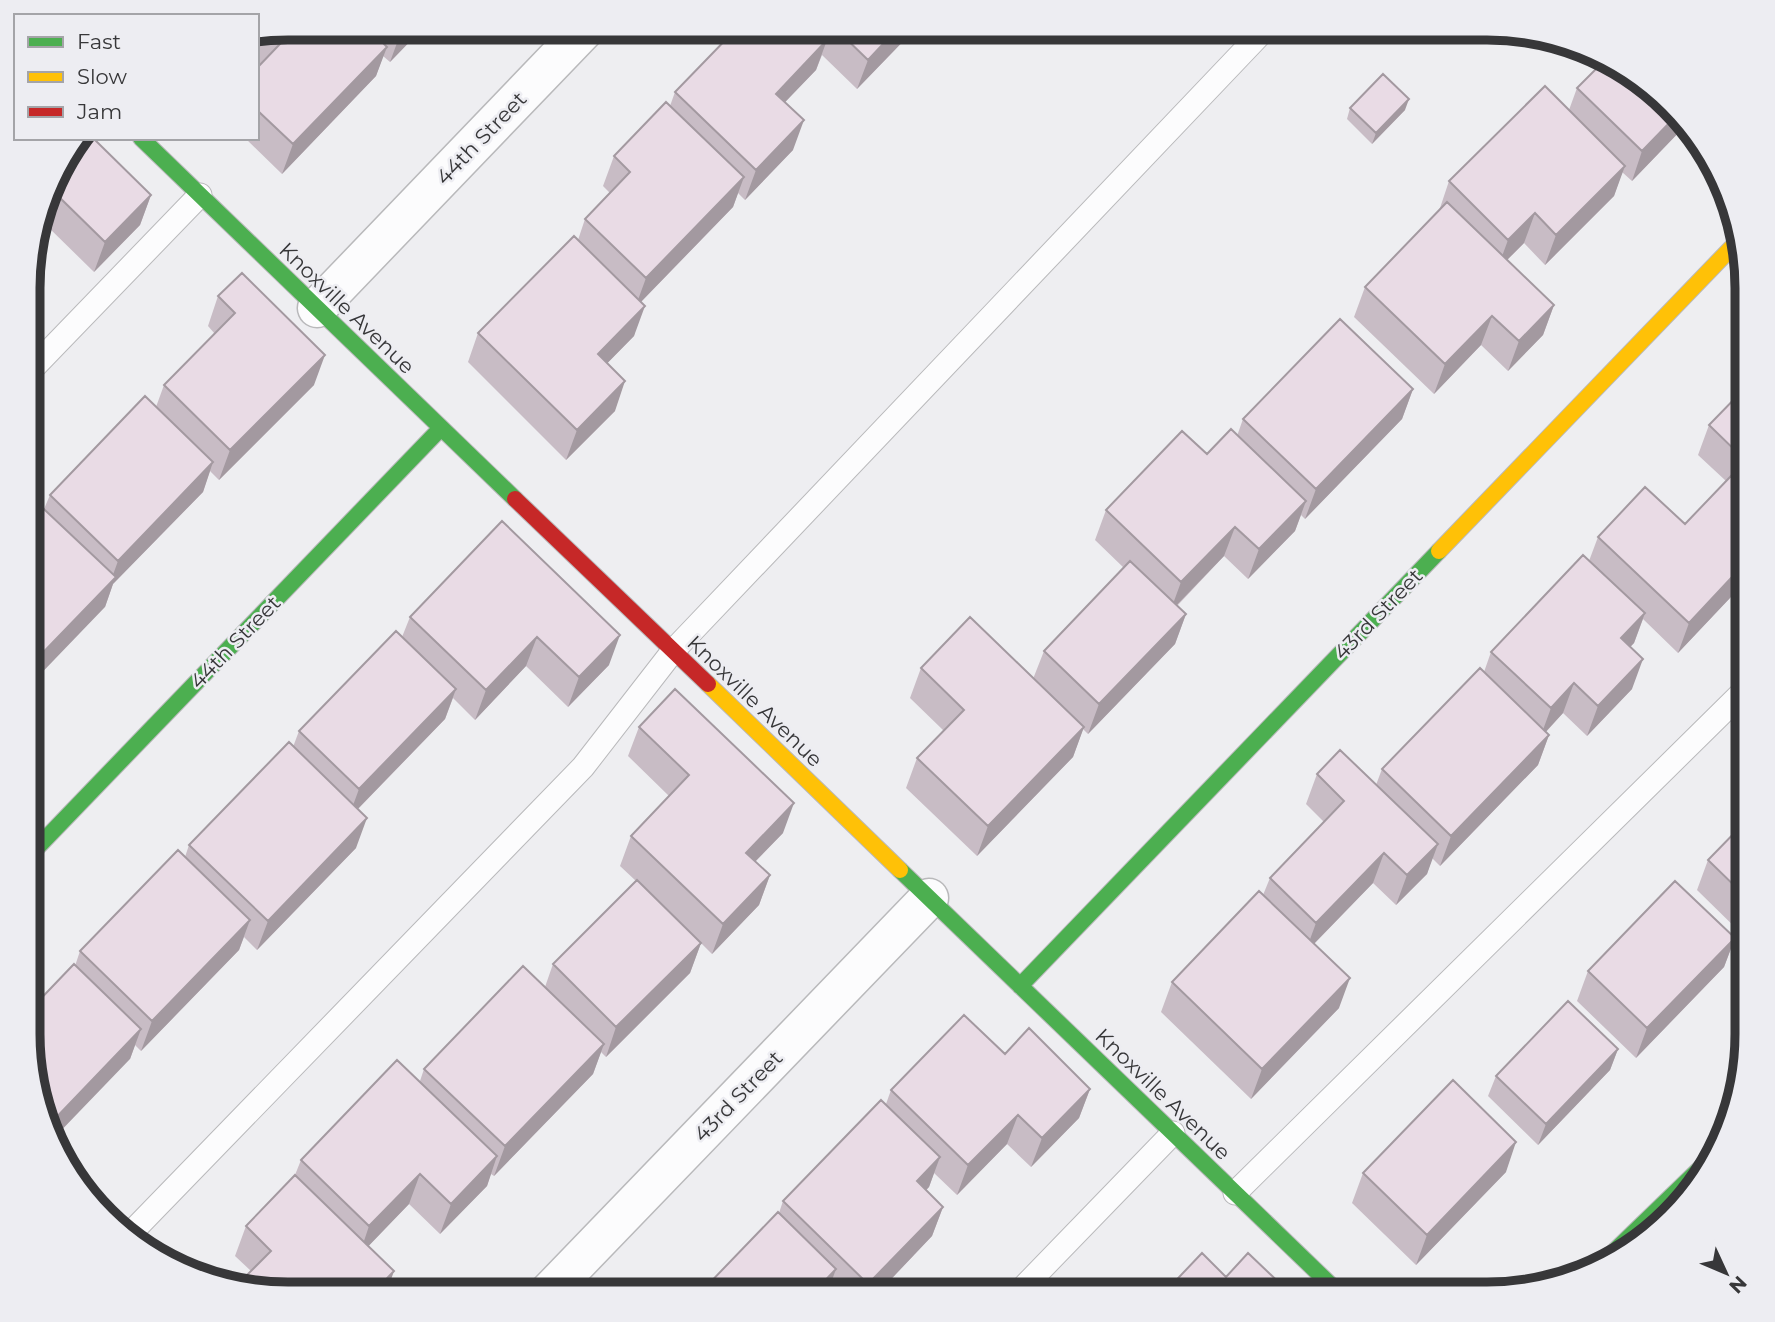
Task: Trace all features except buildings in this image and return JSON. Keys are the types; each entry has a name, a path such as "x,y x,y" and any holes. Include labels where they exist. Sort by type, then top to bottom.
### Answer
{"street":[{"name":"44th Street","path":"317,308 574,40"},
{"name":"Knoxville Avenue","path":"143,140 1327,1282"},
{"name":"43rd Street","path":"1020,986 1731,248"},
{"name":"44th Street","path":"41,844 441,428"},
{"name":"43rd Street","path":"559,1281 929,898"},
{"path":"1629,1236 1684,1184"}],"lane":[{"path":"136,1229 583,767 673,652 1254,41"},
{"path":"40,361 200,195"},
{"path":"1235,1193 1734,700"},
{"path":"1029,1282 1173,1133"}],"traffic: fast":[{"path":"143,140 515,499"},
{"path":"41,844 441,428"},
{"path":"1020,986 1439,551"},
{"path":"900,870 1327,1282"},
{"path":"1632,1234 1683,1185"}],"traffic: slow":[{"path":"1439,551 1731,248"},
{"path":"708,684 900,870"}],"traffic: jam":[{"path":"515,499 708,684"}]}
